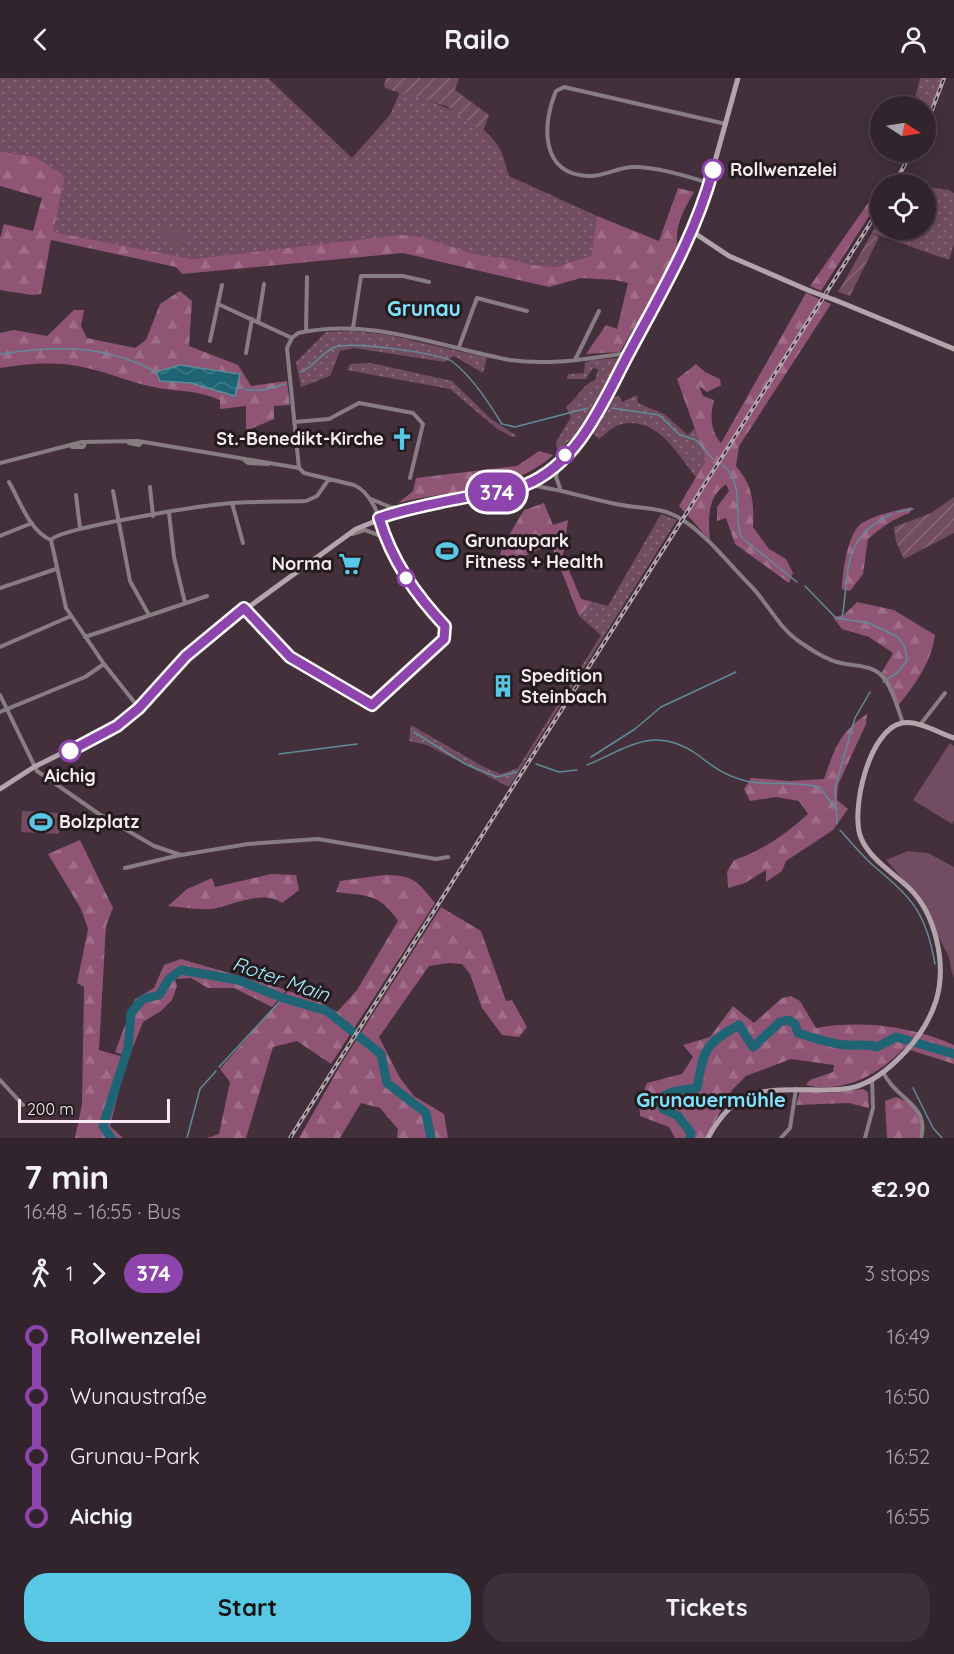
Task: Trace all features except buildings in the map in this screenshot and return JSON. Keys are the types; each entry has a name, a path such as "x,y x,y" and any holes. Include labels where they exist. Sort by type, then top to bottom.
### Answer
{"main road":[{"path":"0,789 34,767 105,733 139,708 186,656 244,608 341,538 379,518 408,508 526,485 559,461 587,429 693,232 710,183 738,78"},
{"path":"693,232 729,256 954,349"},
{"path":"708,1138 722,1113 732,1104 750,1095 773,1090 838,1090 862,1085 883,1072 907,1050 922,1030 936,1001 940,978 937,940 924,910 911,889 865,845 857,815 863,779 879,742 894,726 903,723 919,726 954,738"}],"street":[{"path":"710,183 642,168 626,168 594,176 576,174 561,166 552,154 546,131 551,104 556,91 564,87 726,124"},
{"path":"352,328 361,276 403,276 429,282"},
{"path":"306,331 308,278"},
{"path":"258,322 264,284"},
{"path":"210,341 222,285"},
{"path":"459,347 477,298 527,311"},
{"path":"218,304 292,338"},
{"path":"574,361 599,311"},
{"path":"246,353 252,319"},
{"path":"298,468 287,348 292,338 306,331 352,328 391,332 511,360 574,361 629,353"},
{"path":"294,422 329,419 359,403 413,413 423,424 410,478"},
{"path":"0,463 72,447 82,442 85,444 141,443 298,468 302,472 361,488 371,499 398,566 419,597 445,626 445,633 444,639 372,705 290,657 244,608"},
{"path":"559,461 556,477 560,488"},
{"path":"51,540 80,528 232,503 311,500 329,479"},
{"path":"9,482 32,523 43,536 51,540"},
{"path":"526,485 560,488 618,505 667,511 676,516 699,532 756,591 781,626 796,639 826,657 841,663 864,665 882,676 887,682 903,723"},
{"path":"150,487 153,516"},
{"path":"113,491 116,521 130,581 149,615"},
{"path":"76,495 80,528"},
{"path":"371,499 390,507 408,508"},
{"path":"232,503 243,543"},
{"path":"169,513 174,557 186,603"},
{"path":"0,536 32,523"},
{"path":"341,538 364,530 385,538"},
{"path":"51,540 63,600 71,616 104,664 139,708"},
{"path":"0,588 56,569"},
{"path":"85,637 207,596"},
{"path":"0,647 71,616"},
{"path":"0,712 85,677 104,664"},
{"path":"919,726 945,693"},
{"path":"0,694 34,767 108,819 154,846 181,855"},
{"path":"125,868 181,855 248,844 318,839 436,859 448,857"},
{"path":"883,1072 899,1095 918,1108 924,1121 921,1138"},
{"path":"865,1138 873,1108 872,1079"},
{"path":"0,1080 23,1105"},
{"path":"781,1138 790,1128 796,1089"}],"shaded area":[{"path":"0,78 268,78 352,158 390,115 400,92 441,106 469,119 491,137 500,149 509,176 597,216 591,257 555,267 478,255 441,245 376,239 193,259 52,232 65,176 36,157 0,151"},
{"path":"386,78 459,78 455,90 489,115 483,131 446,106 387,89 384,86"},
{"path":"920,78 942,78 935,96 916,96"},
{"path":"936,188 954,193 954,244 949,260 892,240 936,240"},
{"path":"161,223 189,233 184,246 157,236"},
{"path":"870,236 870,240 878,240 850,296 838,292"},
{"path":"353,331 389,335 487,358 483,373 454,356 445,362 354,348 340,351 330,376 301,387 296,362 326,332"},
{"path":"619,358 575,435 560,450 557,449 556,442 571,417 566,407 595,380 598,369 593,368 586,379 567,379 568,374 584,373 585,363 592,360"},
{"path":"371,363 452,381 491,419 517,436 512,437 496,428 450,389 347,370 350,364"},
{"path":"637,395 638,403 664,414 688,435 695,428 706,460 696,477 664,438 644,425 632,423 619,425 599,439 590,431 613,396 619,396 622,402"},
{"path":"954,497 954,533 904,559 896,542 894,527 931,513"},
{"path":"661,514 677,520 509,787 427,745 409,741 411,725 484,767 501,774 518,768 601,635 579,616 593,602 608,606"},
{"path":"950,743 954,746 954,820 952,824 913,800"},
{"name":"Bolzplatz","path":"22,811 60,813 59,834 21,832"},
{"path":"908,851 928,853 954,867 954,977 948,955 927,917 913,894 886,860"}],"green space":[{"path":"0,151 36,157 65,176 53,232 193,259 401,235 420,237 478,255 555,267 591,256 597,216 659,241 678,188 694,192 678,228 679,252 645,316 635,326 620,352 586,354 606,325 617,329 628,283 581,278 549,287 403,253 182,274 176,267 51,240 41,294 32,295 0,290 0,238 4,224 33,231 42,198 0,186"},
{"path":"870,200 870,215 821,291 810,286"},
{"path":"180,291 192,301 189,346 238,365 251,386 287,381 290,405 274,406 274,419 246,431 246,406 220,409 220,400 203,394 148,386 69,364 19,365 0,368 0,333 14,330 47,336 74,310 84,310 81,326 87,338 135,348 146,340 160,304"},
{"path":"806,293 831,304 739,446 736,466 749,487 753,527 769,549 786,559 793,573 789,583 735,544 726,518 717,521 717,507 729,491 726,484 715,496 710,509 710,540 679,506 706,460 677,379 696,364 705,372 720,379 721,385 707,392 699,386 703,396 714,400 712,423 721,443"},
{"path":"539,451 553,455 537,467 519,476 480,488 398,503 413,491 416,478 517,466"},
{"path":"544,503 553,525 568,520 563,556 581,599 593,602 579,616 551,544 496,569 503,545 524,510"},
{"path":"912,507 910,513 888,524 868,539 863,574 850,591 842,589 847,553 857,528 874,517"},
{"path":"857,602 894,610 935,635 930,655 921,673 897,707 881,674 893,653 869,637 842,629 833,617 844,615"},
{"path":"867,714 866,724 838,785 837,800 848,809 833,830 786,861 782,871 766,882 766,870 745,883 728,888 727,872 734,860 773,841 808,814 799,801 776,797 750,801 744,789 751,778 790,781 824,779 839,742 850,728"},
{"path":"80,840 113,908 106,926 99,1050 127,1058 110,1126 123,1138 75,1138 82,1104 84,987 77,983 88,929 81,909 48,854"},
{"path":"271,874 296,875 299,890 282,903 274,899 257,898 212,909 168,906 187,889 212,878 215,887"},
{"path":"384,875 409,878 419,884 435,903 331,1064 297,1041 273,1047 246,1138 207,1138 219,1134 230,1082 220,1069 288,991 315,999 337,1012 357,990 398,921 385,905 372,898 336,892 340,881"},
{"path":"441,907 481,931 506,1001 512,1000 527,1027 519,1037 502,1035 482,1008 470,974 462,964 429,966 379,1037 400,1078 414,1096 444,1114 448,1138 397,1138 398,1129 380,1108 361,1103 340,1138 299,1138 341,1064"},
{"path":"181,959 287,990 272,1007 234,988 208,988 191,978 175,979 177,986 172,1000 161,1011 143,1022 129,1057 115,1052 135,999 154,988 164,965"},
{"path":"791,996 800,1001 816,1028 869,1025 921,1033 954,1045 954,1064 904,1048 872,1074 860,1080 833,1087 820,1087 806,1085 810,1080 833,1072 834,1065 791,1059 746,1076 732,1090 706,1138 675,1138 669,1127 640,1116 639,1102 647,1083 682,1074 693,1057 683,1045 710,1037 733,1006 754,1023 782,998"},
{"path":"863,1089 868,1092 869,1108 849,1103 796,1105 800,1091 830,1093"},
{"path":"896,1097 909,1102 923,1121 920,1138 887,1138 885,1101"}],"water":[{"path":"180,365 240,374 235,396 191,383 160,381 156,372"}],"waterway":[{"path":"301,372 335,347 395,349 431,355 453,362 474,383 502,424 515,427 588,408"},
{"path":"0,354 61,349 99,352 118,356 156,372"},
{"path":"246,390 263,390 286,384"},
{"path":"238,388 244,388"},
{"path":"612,408 659,415 680,435 696,440 713,459"},
{"path":"723,465 734,480 741,537 797,582"},
{"path":"897,512 913,509"},
{"path":"842,619 850,558 855,545 875,523 892,514"},
{"path":"805,586 836,618 869,623 898,637 905,647 907,661 897,673 883,682"},
{"path":"591,757 635,729 661,707 736,672"},
{"path":"837,824 835,788 855,718 870,692"},
{"path":"414,732 465,764 497,777 517,772"},
{"path":"587,765 642,742 668,741 683,746 732,777 746,781 819,787 836,809"},
{"path":"279,754 357,744"},
{"path":"536,764 559,772 577,770"},
{"path":"840,830 916,908 927,932 935,964"},
{"name":"Roter Main","path":"111,1138 103,1126 128,1048 131,1013 143,999 159,995 169,979 181,970 238,980 283,998 327,1011 381,1054 387,1083 426,1113 431,1138"},
{"path":"219,1067 283,998"},
{"name":"Roter Main","path":"690,1138 691,1133 678,1116 663,1109 659,1100 672,1092 697,1088 704,1056 708,1049 712,1043 739,1025 753,1047 780,1022 788,1020 795,1024 798,1033 835,1043 877,1047 896,1037 954,1054"},
{"path":"187,1138 200,1089 216,1071"},
{"path":"913,1088 933,1128 942,1138"}],"railway":[{"path":"936,99 944,78"},
{"path":"900,174 906,162"},
{"path":"290,1138 870,224"}],"bus line":[{"name":"374","path":"70,751 117,726 139,708 186,656 244,608 290,657 372,705 444,639 445,633 445,626 419,597 398,566 379,518 408,508 506,491 526,485 544,474 570,451 587,429 606,397 679,262 701,214 713,170"}],"place":[{"name":"Rollwenzelei","path":"713,170"},
{"name":"St.-Benedikt-Kirche","path":"402,439"},
{"name":"Grunaupark Fitness + Health","path":"447,551"},
{"name":"Norma","path":"350,564"},
{"name":"Spedition Steinbach","path":"503,686"},
{"name":"Aichig","path":"70,751"},
{"name":"Bolzplatz","path":"41,822"}],"district":[{"name":"Grunau","path":"424,309"},
{"name":"Grunauermühle","path":"711,1100"}]}
